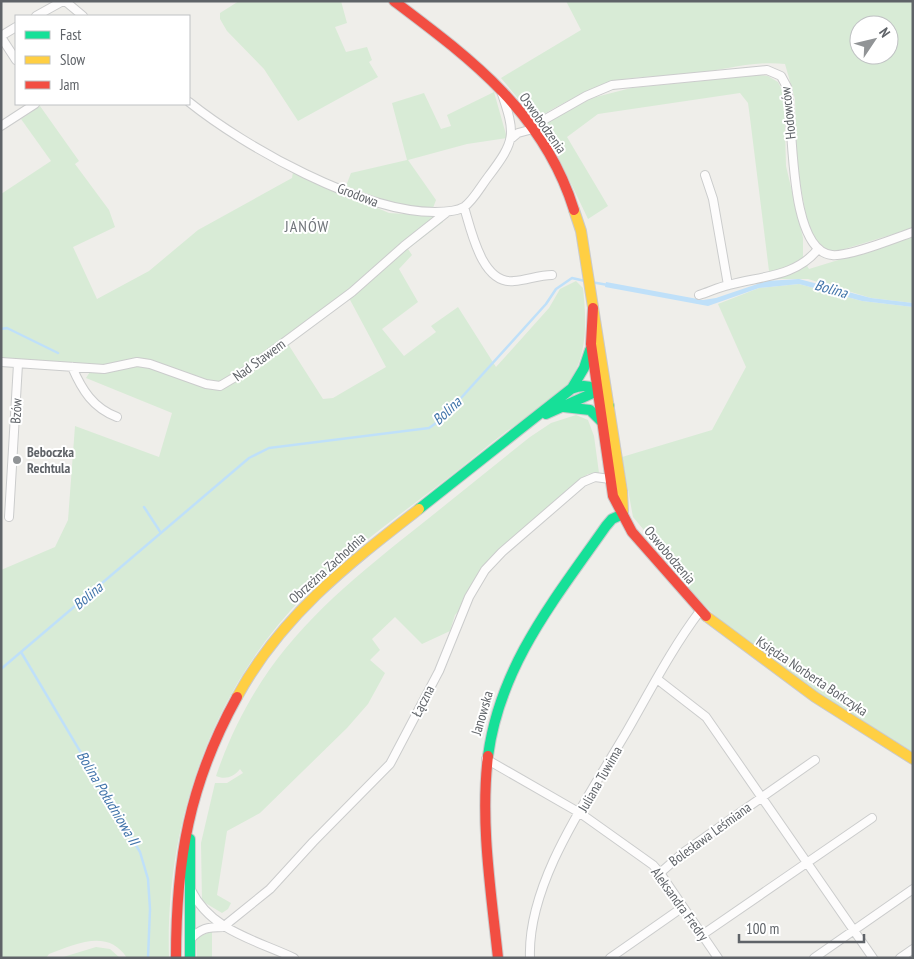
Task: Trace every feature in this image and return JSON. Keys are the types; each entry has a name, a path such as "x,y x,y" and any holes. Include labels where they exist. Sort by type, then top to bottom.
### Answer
{"street":[{"path":"38,15 64,1 82,15"},
{"name":"Oswobodzenia","path":"394,1 465,55 500,87 533,129 555,163 574,205 605,374 622,491 623,514"},
{"path":"15,29 1,37 15,58"},
{"name":"Hodowców","path":"533,129 542,120 586,96 619,84 757,70 775,72 781,76 787,87 792,163 808,235 818,249"},
{"path":"500,87 515,136"},
{"name":"Grodowa","path":"190,103 244,140 286,163 372,202 398,209 447,212 464,207"},
{"path":"2,125 33,105"},
{"path":"512,124 518,118 524,117"},
{"path":"524,117 507,151 464,207 482,260 496,278 503,281 514,281 552,275"},
{"path":"515,136 533,129"},
{"path":"705,175 713,199 728,285"},
{"name":"Nad Stawem","path":"1,362 104,369 137,362 150,364 206,384 220,386 247,370 352,292 404,246 447,212"},
{"path":"699,295 728,285 796,268 811,258 818,249 824,253 840,255 913,232"},
{"name":"Oswobodzenia","path":"593,308 591,344 613,496 632,532 700,611"},
{"name":"Oswobodzenia","path":"571,389 584,368 591,344"},
{"name":"Bzów","path":"9,518 18,364"},
{"path":"72,367 80,385 90,400 103,412 117,417"},
{"path":"571,389 583,384 592,385 597,389 605,374"},
{"name":"Obrzeżna Zachodnia","path":"176,958 180,863 206,764 230,710 261,657 295,616 356,559 571,389"},
{"name":"Oswobodzenia","path":"597,389 603,393 609,406"},
{"name":"Obrzeżna Zachodnia","path":"539,416 563,407 593,393 597,389"},
{"name":"Obrzeżna Zachodnia","path":"563,407 589,409 596,414 602,424"},
{"name":"Łączna","path":"223,927 270,889 319,835 390,764 439,671 472,591 486,570 502,552 583,482 595,477 610,479"},
{"name":"Janowska","path":"498,958 486,838 483,786 488,742 502,692 516,662 561,589 606,526 612,519 623,514"},
{"name":"Juliana Tuwima","path":"530,958 533,918 542,890 564,840 657,679 700,611"},
{"name":"Księdza Norberta Bończyka","path":"700,611 744,647 791,680 913,759"},
{"name":"Bolesława Leśmiana","path":"657,679 706,717 873,958"},
{"name":"Aleksandra Fredry","path":"486,759 580,812 660,872 718,958"},
{"name":"Bolesława Leśmiana","path":"660,872 684,852 815,760"},
{"path":"702,935 872,818"},
{"name":"Obrzeżna Zachodnia","path":"190,821 190,958"},
{"path":"190,888 196,902 223,927 294,958"},
{"path":"814,958 913,889"},
{"path":"610,958 683,907"},
{"path":"190,940 197,931 223,927"},
{"path":"900,958 913,949"}],"green space":[{"path":"239,1 341,1 347,23 335,27 346,52 367,47 372,60 369,62 378,77 298,121 264,69 227,31 220,19 220,13"},
{"path":"566,1 913,1 913,228 835,252 826,249 818,242 811,233 807,222 797,165 795,99 785,64 761,63 702,73 640,77 611,82 591,89 535,119 501,78 581,30"},
{"path":"759,75 768,76 778,82 784,94 786,166 803,238 803,259 809,269 913,237 913,303 871,298 808,279 770,279 748,103 740,93 598,114 567,137 608,206 588,219 543,125 592,98 631,88"},
{"path":"494,92 507,138 467,144 408,160 436,200 433,208 398,205 346,186 351,173 407,160 392,103 424,93 441,129 451,126 447,115"},
{"path":"40,106 79,161 75,164 109,210 115,227 73,247 97,299 149,271 198,230 292,178 293,172 389,213 438,216 443,222 408,249 412,255 399,269 418,302 382,329 404,356 436,332 431,326 458,307 496,367 549,308 560,289 576,281 583,288 585,332 582,353 574,374 577,376 561,393 513,427 373,535 322,578 273,632 244,672 220,716 200,761 186,809 175,858 170,908 169,958 127,958 111,943 91,941 70,946 49,954 46,958 1,958 1,570 55,547 68,520 75,426 159,457 172,413 86,378 95,364 69,371 1,364 1,194 51,161 21,119","holes":["349,298 386,367 333,398 323,399 288,344"]},
{"path":"799,284 862,301 913,307 913,752 782,669 721,621 694,594 669,564 669,560 633,517 622,457 712,430 746,367 718,304 759,288"},
{"path":"576,415 588,420 594,436 599,473 588,474 574,484 530,524 476,579 455,615 450,631 422,644 395,617 372,639 380,650 370,660 385,673 368,704 347,728 260,813 227,831 217,895 231,903 228,909 222,913 202,901 201,843 215,783 227,783 243,773 240,769 229,777 216,776 233,733 252,697 273,665 322,608 381,556 530,437 551,423"},
{"path":"212,931 212,958 197,958 196,938"},
{"path":"96,947 110,949 120,958 60,958"}],"water":[{"path":"799,279 871,298 913,303 913,307 862,301 799,284 759,288 708,306 605,287 606,282 703,300 716,298 766,281"}],"waterway":[{"name":"Bolina","path":"1,669 249,458 269,448 429,428 442,419 546,304 556,289 572,278 585,281"},
{"name":"Bolina","path":"591,282 608,285"},
{"path":"1,329 7,328 58,353"},
{"path":"144,507 161,533"},
{"name":"Bolina Południowa II","path":"21,652 140,852 148,879 150,909 148,958"}],"traffic: fast":[{"path":"572,388 584,368 590,350"},
{"path":"419,509 571,389 584,386 594,389 602,395 609,406"},
{"path":"546,414 593,393 599,386"},
{"path":"564,407 590,410 601,421"},
{"path":"488,756 494,723 504,692 532,634 606,526 612,519 623,514"},
{"path":"190,839 190,958"}],"traffic: slow":[{"path":"574,210 581,231 622,491 623,511"},
{"path":"237,697 254,668 295,617 341,572 419,509"},
{"path":"706,616 815,697 913,759"}],"traffic: jam":[{"path":"394,1 450,44 502,91 544,145 561,176 574,210"},
{"path":"593,308 591,344 613,496 632,532 706,616"},
{"path":"176,958 179,888 188,823 207,761 237,697"},
{"path":"488,756 485,806 486,832 498,958"}],"place":[{"name":"Beboczka Rechtula","path":"17,460"}],"district":[{"name":"JANÓW","path":"307,226"}]}
